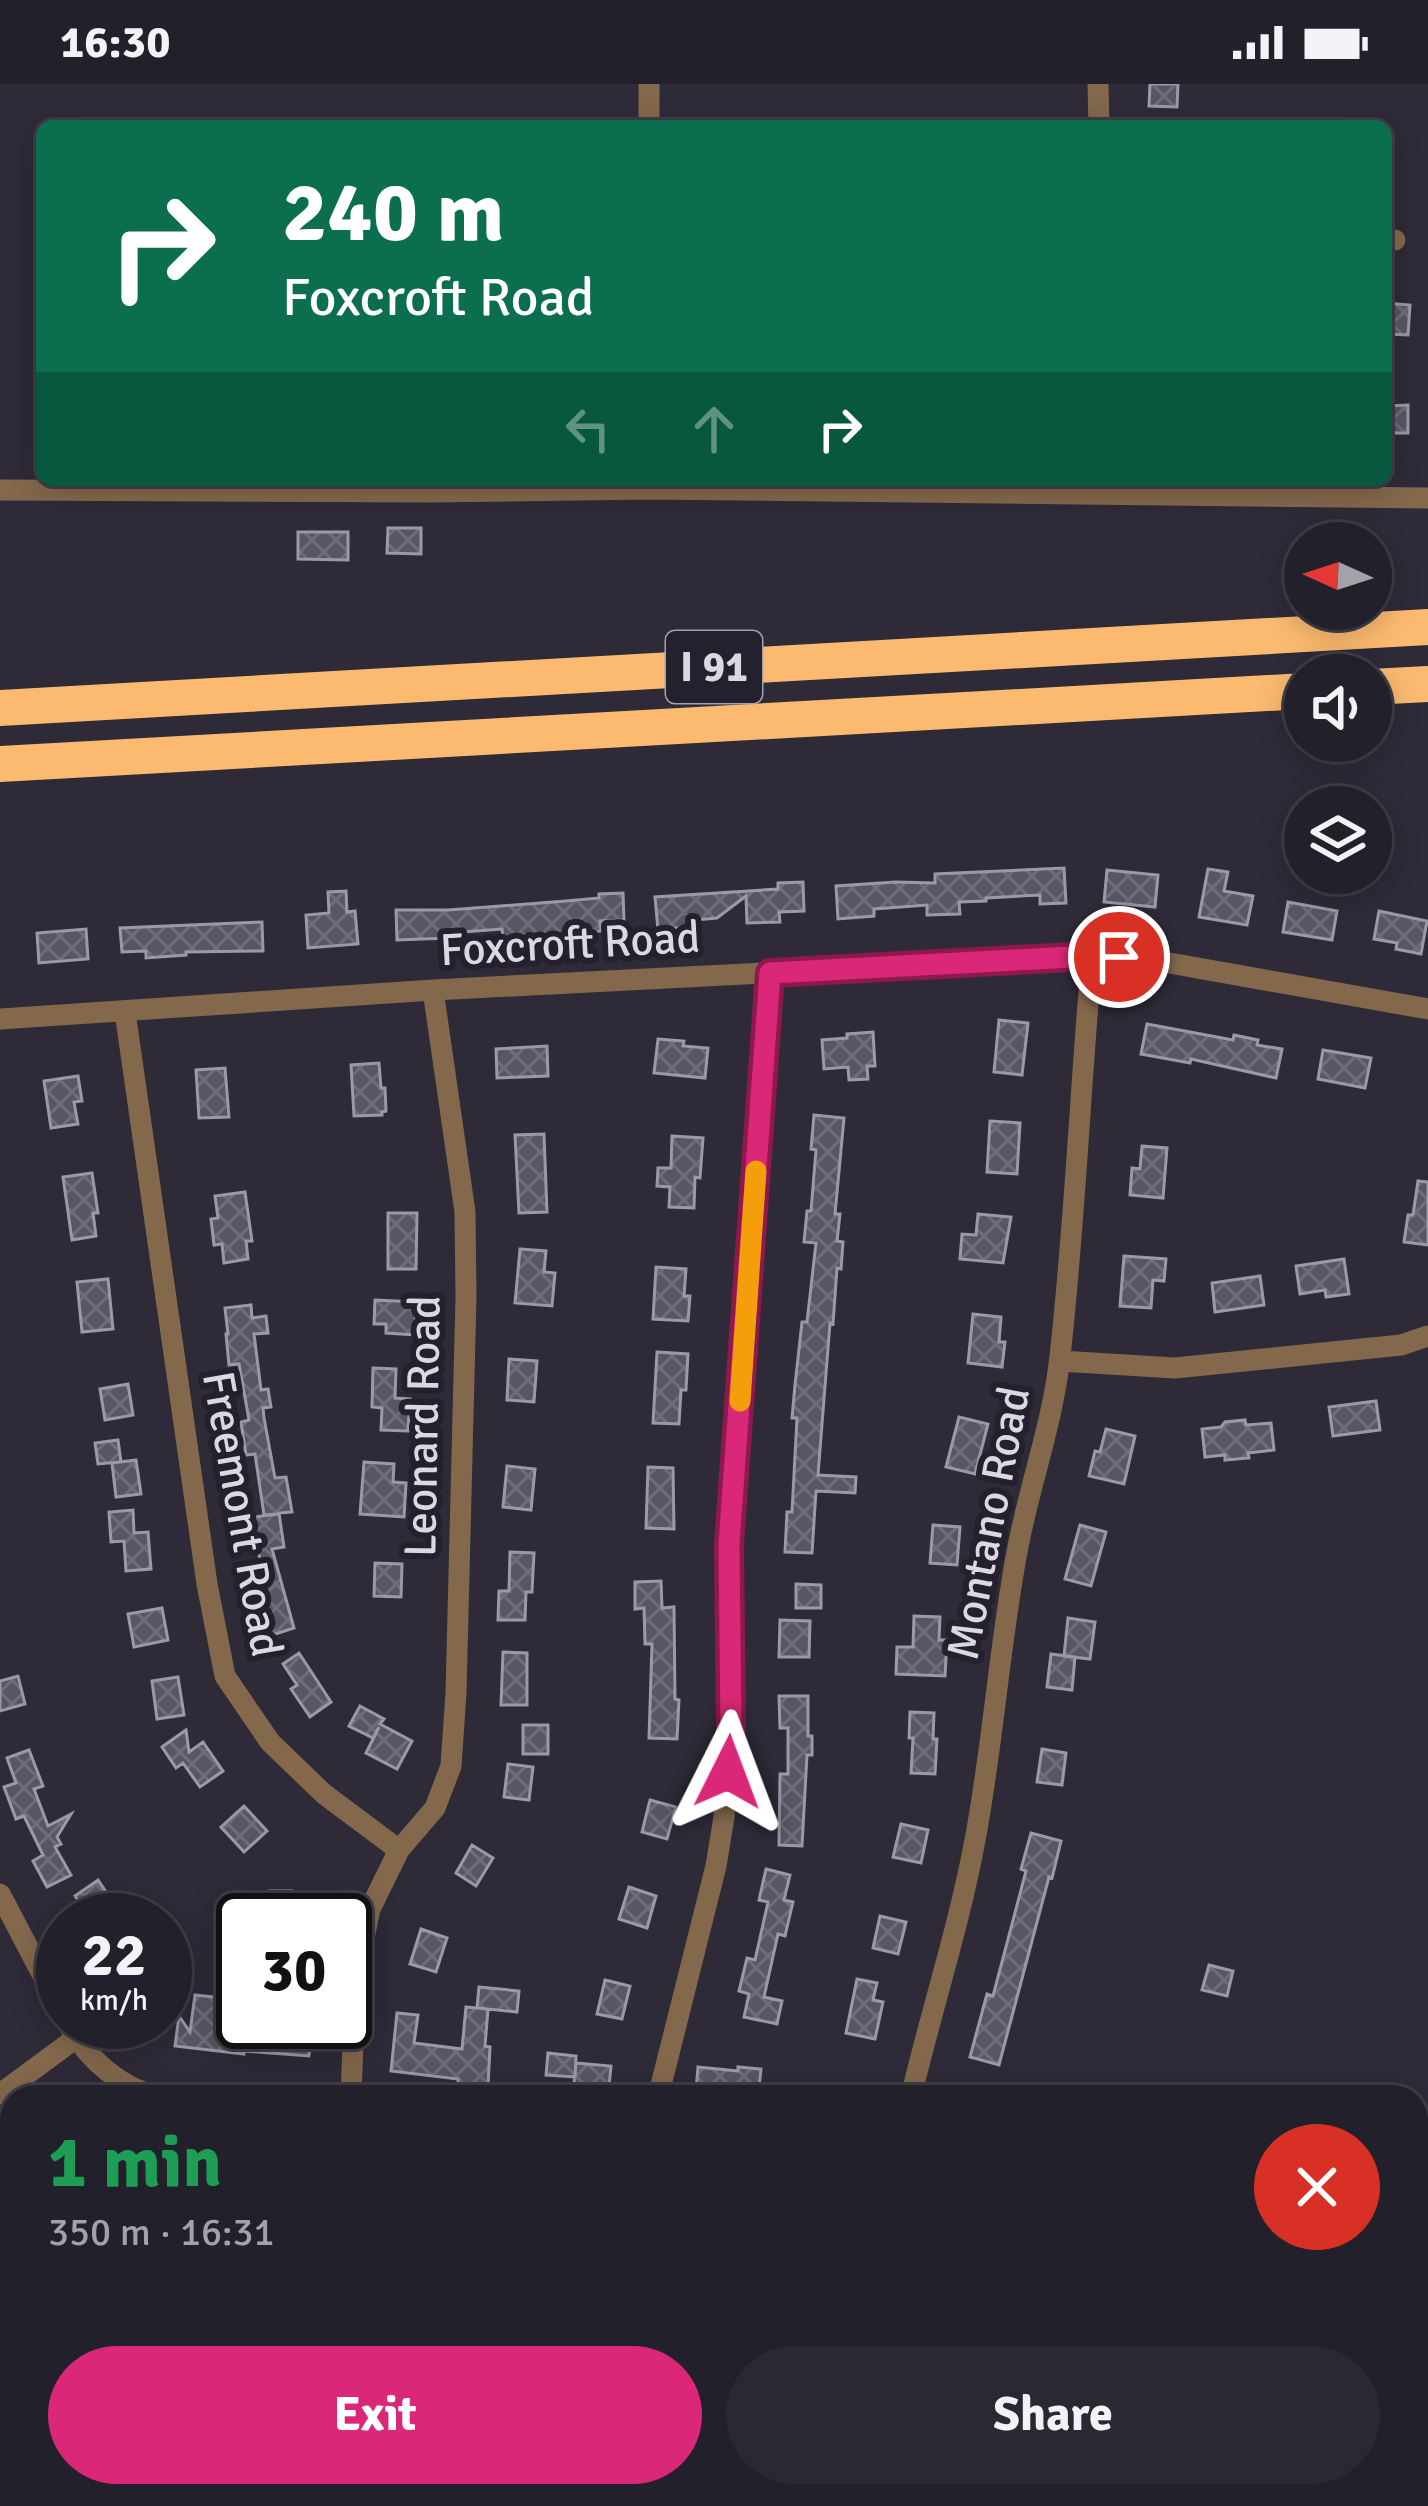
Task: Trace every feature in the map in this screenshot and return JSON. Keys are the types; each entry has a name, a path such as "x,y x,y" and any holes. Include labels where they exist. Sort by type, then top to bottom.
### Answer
{"highway":[{"name":"I 91","path":"0,708 1428,627"},
{"path":"1392,686 1428,684"},
{"name":"I 91","path":"0,764 1284,692"}],"street":[{"path":"649,84 649,120"},
{"path":"1098,84 1099,120"},
{"path":"0,490 430,492 594,486"},
{"path":"760,486 1428,498"},
{"name":"Foxcroft Road","path":"0,1019 433,990 1091,956 1147,959 1428,1010"},
{"name":"Montano Road","path":"914,2085 975,1840 992,1738 1002,1631 1060,1360 1091,956"},
{"path":"661,2085 716,1867 724,1817 731,1727 729,1544 770,973"},
{"name":"Leonard Road","path":"399,1850 435,1808 451,1766 456,1693 465,1212 433,990"},
{"name":"Freemont Road","path":"125,1012 207,1584 226,1676 270,1742 324,1794 399,1850"},
{"path":"1060,1360 1175,1368 1401,1345 1428,1336"},
{"path":"351,2085 362,1948 370,1909 399,1850"},
{"path":"0,1894 36,1962"},
{"path":"10,2085 45,2049"},
{"path":"89,2049 111,2075 131,2085"}],"building":[{"path":"1150,84 1178,84 1177,107 1149,106"},
{"path":"1392,304 1410,305 1408,335 1392,334"},
{"path":"1408,405 1408,433 1392,433 1392,406"},
{"path":"388,528 421,528 421,554 387,553"},
{"path":"298,532 348,532 348,560 298,559"},
{"path":"1064,868 1066,903 1040,904 1040,895 986,898 959,902 960,914 927,915 927,905 874,909 874,916 838,919 836,886 935,883 935,874"},
{"path":"1208,869 1228,872 1224,891 1253,896 1247,925 1199,917"},
{"path":"1107,870 1158,875 1155,907 1104,902"},
{"path":"803,882 804,911 779,912 780,922 747,923 746,896 717,918 695,920 696,926 658,930 655,897 778,889 778,883"},
{"path":"346,891 347,912 355,911 358,944 308,948 306,915 329,913 328,892"},
{"path":"623,893 624,920 600,921 601,931 503,936 502,929 397,940 396,910 448,910"},
{"path":"1288,902 1337,911 1332,940 1283,932"},
{"path":"1379,911 1427,921 1421,954 1374,939"},
{"path":"262,922 263,951 186,952 146,958 146,951 122,952 120,928"},
{"path":"86,929 88,959 39,963 37,933"},
{"path":"999,1020 1028,1023 1022,1075 994,1072"},
{"path":"1147,1024 1233,1040 1234,1035 1282,1049 1276,1078 1191,1059 1190,1063 1141,1054"},
{"path":"873,1032 875,1066 867,1066 868,1079 849,1080 848,1067 824,1069 822,1040"},
{"path":"658,1039 708,1048 705,1078 654,1073"},
{"path":"547,1046 548,1076 497,1078 496,1049"},
{"path":"1323,1050 1371,1058 1365,1088 1318,1079"},
{"path":"379,1063 386,1111 354,1116 351,1065"},
{"path":"225,1068 229,1117 199,1118 196,1070"},
{"path":"78,1076 82,1101 74,1102 78,1124 51,1128 44,1081"},
{"path":"814,1115 844,1118 835,1214 840,1214 837,1241 843,1242 830,1323 818,1475 856,1477 855,1493 816,1491 812,1553 785,1552 787,1512 792,1512 795,1385 816,1243 804,1242 816,1150 811,1149"},
{"path":"990,1121 1020,1123 1017,1174 987,1172"},
{"path":"544,1134 547,1212 519,1213 515,1135"},
{"path":"672,1136 703,1138 694,1208 669,1207 670,1187 657,1186 658,1168 671,1168"},
{"path":"1142,1146 1167,1148 1163,1198 1130,1195 1132,1168 1140,1169"},
{"path":"92,1173 96,1236 72,1240 63,1177"},
{"path":"1418,1181 1428,1182 1428,1245 1404,1242"},
{"path":"245,1192 252,1241 246,1241 248,1259 224,1263 222,1244 214,1245 215,1196"},
{"path":"388,1213 417,1213 416,1269 388,1269"},
{"path":"978,1214 1011,1217 1003,1263 960,1259 962,1234 976,1235"},
{"path":"520,1249 546,1251 544,1272 555,1273 552,1306 515,1303"},
{"path":"1124,1256 1166,1259 1164,1281 1153,1280 1151,1308 1120,1306"},
{"path":"1344,1259 1349,1294 1326,1297 1325,1290 1300,1294 1296,1266"},
{"path":"656,1267 686,1269 688,1321 653,1319"},
{"path":"1260,1276 1264,1305 1215,1312 1212,1283"},
{"path":"108,1279 113,1329 82,1332 77,1282"},
{"path":"375,1300 416,1302 415,1335 386,1333 386,1324 374,1324"},
{"path":"251,1305 252,1318 266,1316 268,1333 254,1334 261,1390 268,1389 271,1407 263,1408 264,1418 275,1478 286,1477 292,1512 279,1513 284,1547 272,1549 294,1628 272,1635 253,1571 261,1568 254,1517 278,1514 264,1515 255,1454 246,1455 241,1422 249,1420 239,1364 229,1365 226,1334 225,1308"},
{"path":"973,1314 1001,1317 1002,1367 968,1363"},
{"path":"657,1352 688,1354 679,1424 653,1423"},
{"path":"509,1359 537,1361 534,1402 507,1400"},
{"path":"373,1368 396,1369 395,1398 410,1399 408,1431 381,1430 382,1408 372,1407"},
{"path":"128,1384 133,1415 105,1420 100,1389"},
{"path":"1376,1401 1380,1430 1333,1436 1329,1407"},
{"path":"959,1417 988,1424 975,1474 946,1467"},
{"path":"1245,1420 1246,1425 1271,1423 1274,1450 1248,1453 1249,1458 1205,1457 1202,1429"},
{"path":"1106,1429 1135,1436 1124,1484 1089,1476"},
{"path":"118,1440 121,1462 98,1464 95,1443"},
{"path":"136,1460 141,1494 116,1497 112,1463"},
{"path":"364,1462 394,1464 393,1482 406,1483 404,1517 360,1514"},
{"path":"507,1466 535,1469 531,1510 503,1507"},
{"path":"648,1467 673,1468 674,1529 646,1528"},
{"path":"133,1510 134,1533 148,1532 151,1569 126,1571 124,1541 111,1542 109,1512"},
{"path":"933,1525 960,1527 957,1565 930,1563"},
{"path":"1080,1525 1106,1532 1091,1586 1065,1579"},
{"path":"510,1552 534,1553 525,1620 498,1620 499,1591 509,1591"},
{"path":"375,1563 402,1564 401,1597 374,1596"},
{"path":"661,1581 662,1608 674,1607 677,1739 649,1738 652,1644 645,1644 644,1608 635,1609 635,1582"},
{"path":"796,1584 821,1585 821,1608 796,1608"},
{"path":"162,1608 168,1640 134,1647 128,1614"},
{"path":"914,1616 940,1617 939,1640 947,1640 945,1676 896,1674 897,1647 913,1647"},
{"path":"1068,1618 1095,1622 1090,1659 1064,1656"},
{"path":"780,1620 810,1621 809,1657 779,1657"},
{"path":"503,1652 527,1653 527,1705 501,1705"},
{"path":"299,1653 331,1702 310,1717 291,1689 297,1685 283,1664"},
{"path":"1051,1654 1075,1657 1072,1690 1047,1687"},
{"path":"18,1676 25,1704 0,1711 0,1681"},
{"path":"178,1677 184,1715 157,1719 152,1681"},
{"path":"779,1696 808,1696 812,1755 807,1755 802,1846 779,1845 780,1774 788,1774 788,1728 780,1728"},
{"path":"360,1706 384,1719 380,1724 412,1741 397,1769 366,1753 379,1727 373,1738 349,1726"},
{"path":"910,1712 934,1713 935,1774 911,1773"},
{"path":"523,1725 548,1725 548,1754 523,1754"},
{"path":"186,1730 189,1752 203,1742 223,1771 200,1787 183,1763 176,1768 162,1747"},
{"path":"1042,1749 1066,1753 1062,1785 1037,1782"},
{"path":"29,1750 43,1786 34,1789 48,1826 71,1814 57,1837 61,1844 55,1847 71,1875 47,1887 33,1861 43,1855 24,1816 16,1819 4,1787 16,1783 7,1758"},
{"path":"508,1764 533,1767 529,1800 504,1797"},
{"path":"650,1800 676,1807 667,1839 642,1832"},
{"path":"244,1806 267,1831 244,1852 221,1827"},
{"path":"901,1824 928,1830 921,1863 893,1857"},
{"path":"1031,1833 1061,1841 999,2065 970,2057 987,1994 993,1996 1026,1871 1021,1869"},
{"path":"472,1845 493,1858 476,1886 456,1873"},
{"path":"766,1869 790,1875 784,1900 793,1902 785,1936 778,1934 764,1997 782,2001 777,2024 744,2017 749,1994 739,1991 747,1958 755,1960 768,1902 759,1900"},
{"path":"98,1880 107,1893 79,1893"},
{"path":"629,1887 656,1896 647,1928 619,1919"},
{"path":"880,1916 906,1922 898,1954 873,1948"},
{"path":"421,1929 447,1938 436,1972 410,1964"},
{"path":"1209,1965 1233,1971 1227,1996 1202,1990"},
{"path":"857,1979 877,1983 873,2000 883,2002 875,2039 846,2033"},
{"path":"605,1980 630,1986 622,2019 597,2014"},
{"path":"479,1987 519,1991 517,2012 477,2008"},
{"path":"195,1995 216,1997 216,2049 310,2049 309,2056 192,2048"},
{"path":"466,2007 488,2009 488,2085 391,2071 397,2013 418,2015 414,2043 462,2049"},
{"path":"548,2053 576,2056 575,2077 546,2075"},
{"path":"576,2063 611,2066 609,2085 574,2085"},
{"path":"698,2067 761,2069 759,2085 696,2085"}],"slow traffic":[{"path":"740,1401 756,1171"}],"route":[{"path":"728,1772 729,1544 770,973 1119,957"}]}
